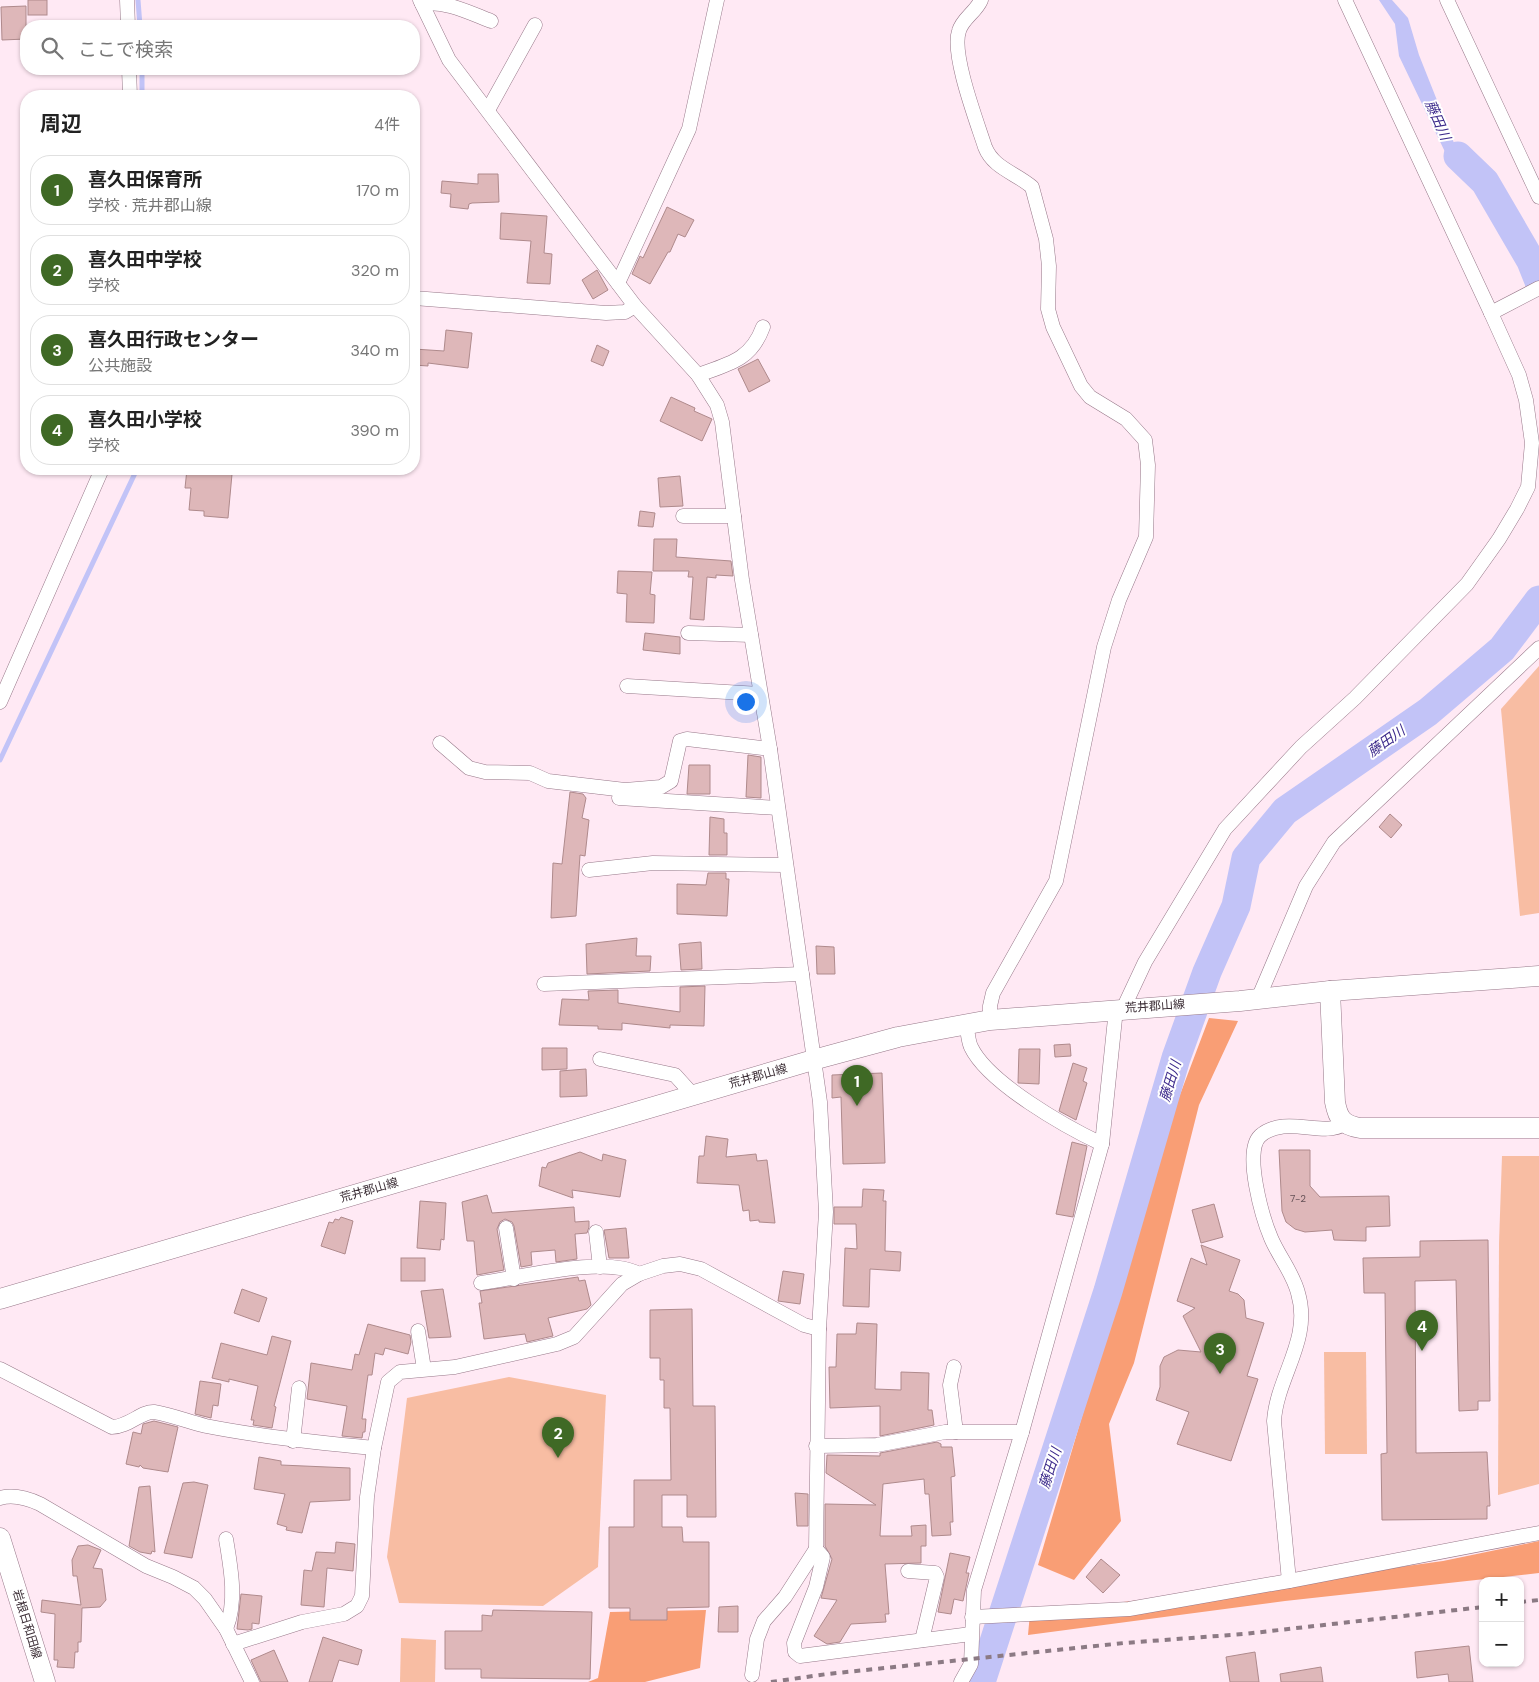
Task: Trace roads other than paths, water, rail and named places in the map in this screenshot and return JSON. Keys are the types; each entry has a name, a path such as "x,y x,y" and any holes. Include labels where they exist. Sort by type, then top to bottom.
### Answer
{"main road":[{"name":"荒井郡山線","path":"0,1299 693,1095 898,1037 990,1020 1249,1000 1330,991 1539,976"},
{"path":"1330,991 1337,1112 1344,1124 1360,1128 1539,1128"},
{"name":"岩根日和田線","path":"0,1538 45,1682"}],"street":[{"path":"127,0 128,20"},
{"path":"618,283 689,129 717,0"},
{"path":"981,0 978,8 960,27 958,41 963,75 985,147 988,155 996,163 1032,187 1046,239 1049,266 1048,309 1053,326 1081,386 1090,397 1126,419 1145,440 1148,465 1146,538 1119,600 1104,648 1056,881 993,992 990,1020"},
{"path":"961,1682 971,1664 974,1590 1022,1432 1102,1144 1126,1008 1145,962 1225,829 1301,747 1356,698 1467,584 1499,539 1528,487 1532,443 1526,400 1519,375 1345,0"},
{"path":"1447,0 1539,197"},
{"path":"491,20 450,6 433,2 421,2 449,60 635,306 698,375 717,404 722,422 750,635 770,748 820,1102 826,1212 819,1329 816,1549 785,1597 764,1621 756,1639 752,1675"},
{"path":"488,110 534,25"},
{"path":"129,75 130,90"},
{"path":"1491,313 1539,288"},
{"path":"420,298 606,313 625,312 635,306"},
{"path":"698,375 738,360 749,353 758,340 763,327"},
{"path":"0,702 99,475"},
{"path":"683,516 734,516"},
{"path":"688,633 750,635"},
{"path":"1249,1000 1306,886 1334,842 1539,648"},
{"path":"627,686 760,694"},
{"path":"440,743 469,768 497,774 530,772 548,781 624,790 661,787 671,781 680,741 688,739 770,748"},
{"path":"619,798 778,808"},
{"path":"589,870 653,863 786,865"},
{"path":"544,984 802,974"},
{"path":"966,1024 971,1046 993,1073 1068,1128 1102,1144"},
{"path":"600,1059 675,1075 693,1095"},
{"path":"1289,1582 1274,1421 1277,1396 1298,1347 1301,1311 1293,1279 1268,1230 1254,1172 1254,1144 1258,1138 1274,1127 1333,1128 1344,1124"},
{"path":"506,1228 514,1279"},
{"path":"596,1232 600,1267"},
{"path":"233,1644 302,1622 344,1614 357,1606 362,1596 368,1497 374,1448 388,1382 400,1372 455,1367 557,1344 574,1337 622,1284 639,1274 664,1266 680,1264 701,1269 804,1325 819,1329"},
{"path":"481,1283 555,1271 600,1267 625,1268 639,1274"},
{"path":"418,1331 424,1369"},
{"path":"954,1367 950,1385 956,1432"},
{"path":"0,1369 112,1427 122,1426 145,1414 154,1412 205,1426 294,1441 374,1448"},
{"path":"294,1441 299,1388"},
{"path":"816,1446 877,1445 931,1433 1022,1432"},
{"path":"0,1498 7,1496 28,1498 146,1566 194,1588 205,1599 226,1629 252,1682"},
{"path":"972,1617 1129,1609 1289,1582 1539,1533"},
{"path":"226,1540 233,1596 231,1616 226,1629"},
{"path":"816,1549 823,1557 816,1587 794,1643 795,1652 805,1656 971,1634"},
{"path":"908,1571 928,1571 935,1573 937,1577 922,1640"}],"water":[{"path":"1379,0 1392,0 1408,18 1419,55 1454,143 1484,167 1488,183 1466,173 1446,154 1399,56 1395,24"}],"waterway":[{"path":"138,0 140,20"},
{"path":"142,75 142,90"},
{"name":"藤田川","path":"1458,156 1485,182 1531,261 1539,281"},
{"path":"0,760 134,475"},
{"name":"藤田川","path":"981,1682 1108,1291 1176,1058 1207,972 1236,906 1246,858 1285,811 1428,712 1502,649 1539,600"}],"railway":[{"path":"1524,1602 1539,1600"},
{"path":"771,1682 827,1674 1124,1643 1244,1634 1479,1607"}],"place":[{"name":"喜久田保育所","path":"857,1106"},
{"name":"喜久田小学校","path":"1422,1351"},
{"name":"喜久田行政センター","path":"1220,1374"},
{"name":"喜久田中学校","path":"558,1458"}]}
